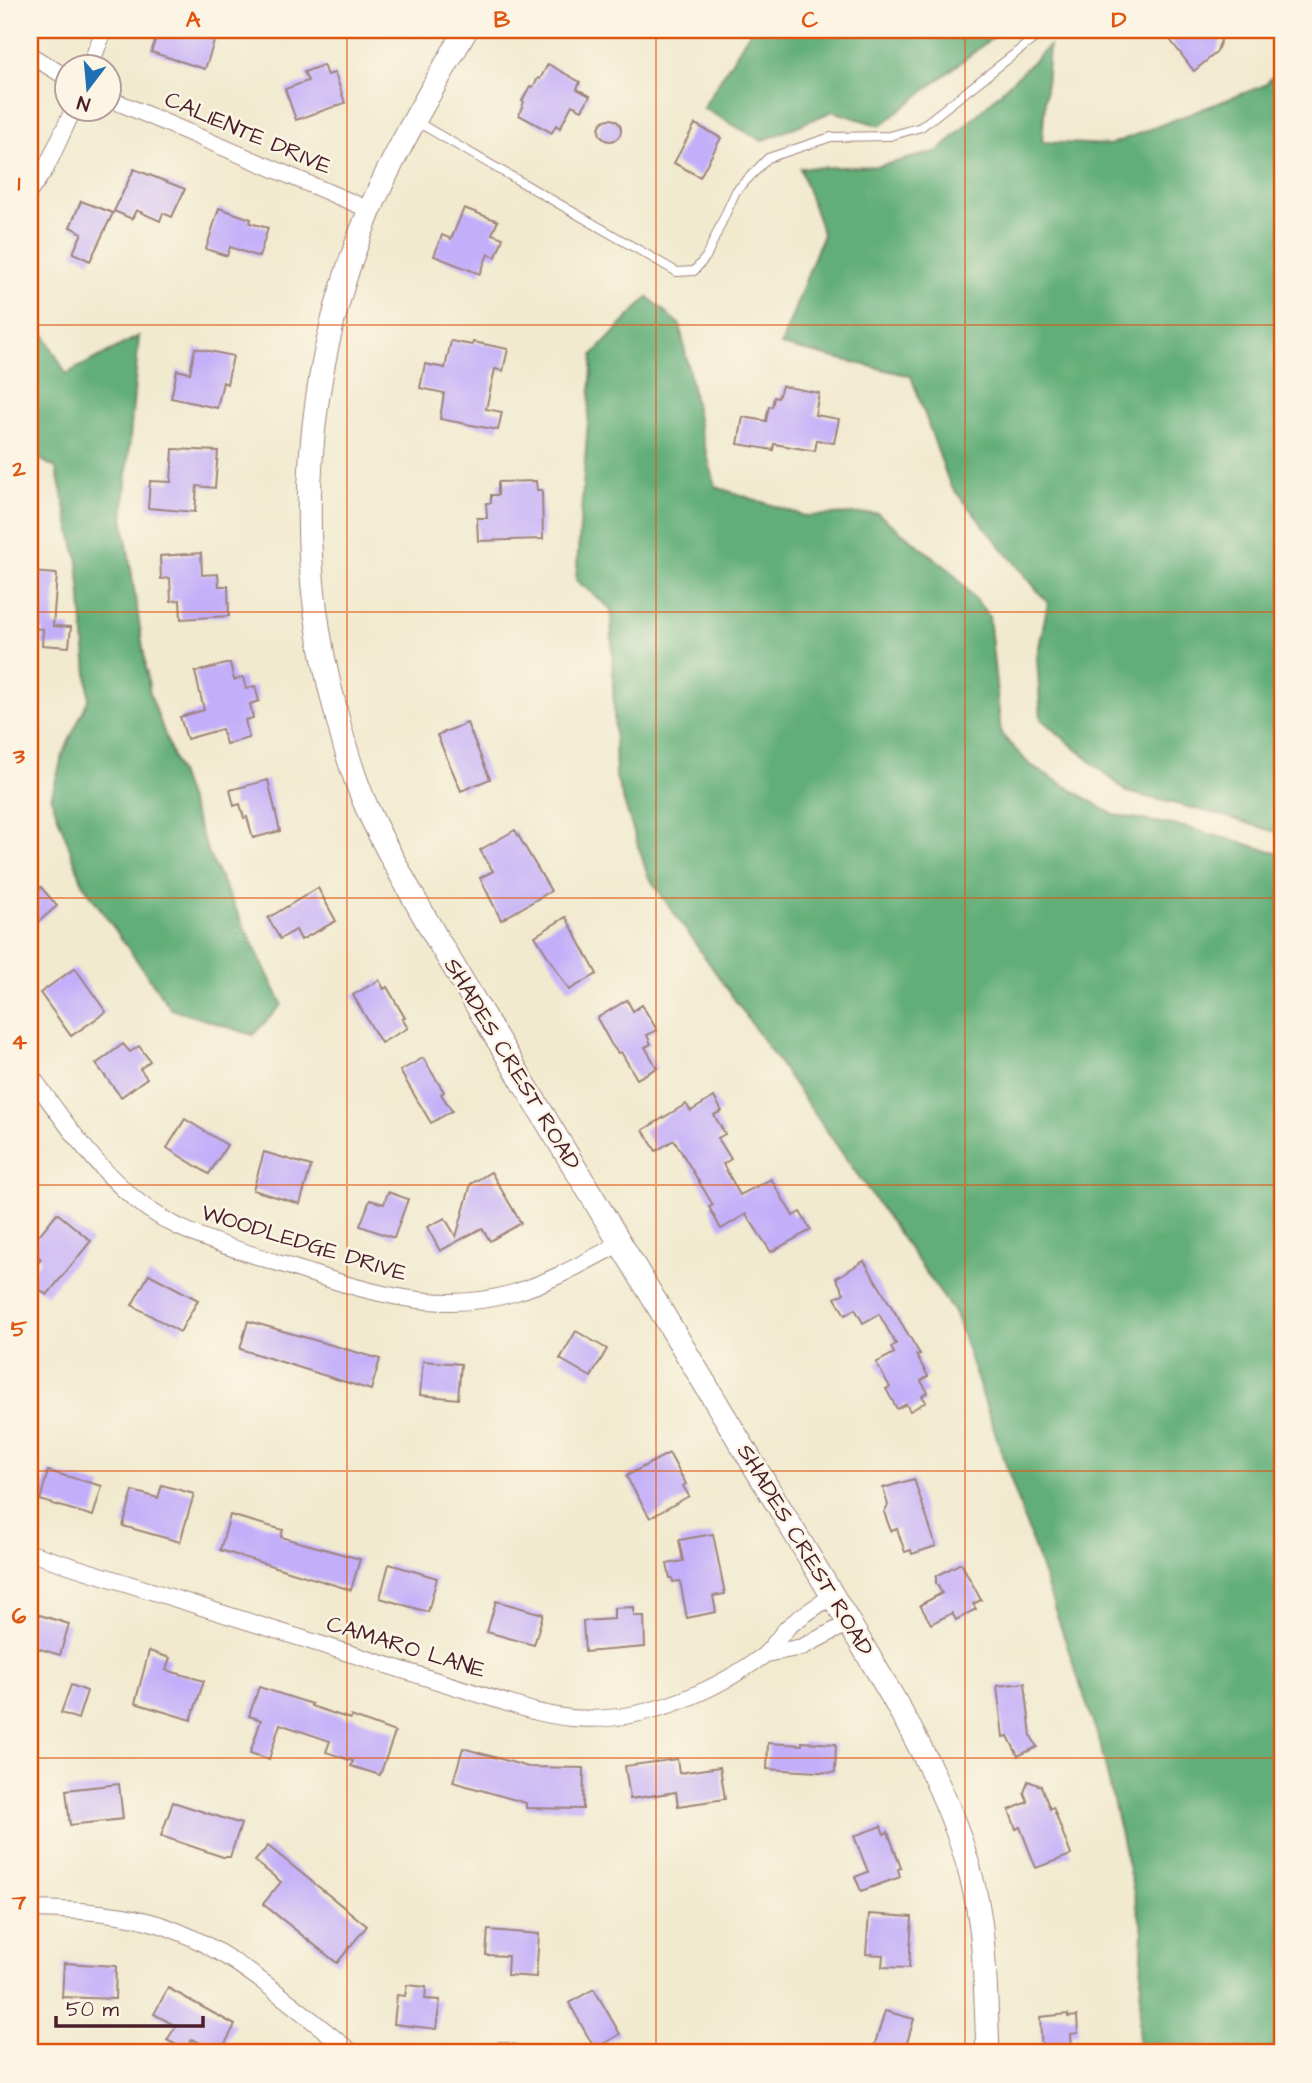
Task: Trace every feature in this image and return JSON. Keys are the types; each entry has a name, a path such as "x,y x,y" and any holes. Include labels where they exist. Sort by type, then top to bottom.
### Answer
{"street":[{"path":"95,52 104,30"},
{"name":"SHADES CREST ROAD","path":"466,30 415,121 370,210 352,256 331,325 312,430 309,475 310,564 325,673 351,764 387,849 437,939 619,1244 849,1623 908,1724 934,1775 960,1839 980,1918 988,2053"},
{"path":"30,55 52,68"},
{"name":"CALIENTE DRIVE","path":"122,104 370,210"},
{"path":"30,191 51,158 68,122"},
{"name":"WOODLEDGE DRIVE","path":"30,1074 112,1180 164,1219 221,1244 380,1294 419,1302 454,1303 511,1294 540,1284 619,1244"},
{"name":"CAMARO LANE","path":"30,1553 534,1711 571,1718 605,1718 634,1714 668,1706 716,1685 766,1654 787,1628 832,1596"},
{"name":"CAMARO LANE","path":"766,1654 802,1647 849,1623"},
{"path":"30,1909 116,1914 149,1921 180,1933 212,1948 245,1970 353,2053"},
{"path":"496,2053 502,2050 516,2053"}],"lane":[{"path":"415,121 677,272 694,271 706,257 736,191 768,158 831,137 890,136 921,127 1045,30"}],"green space":[{"path":"751,30 1002,30 880,126 833,111 762,141 703,108"},
{"path":"1049,46 1042,142 1109,145 1265,85 1282,66 1282,834 1221,815 1127,792 1041,719 1037,657 1048,603 950,485 911,376 781,345 823,234 800,168 879,166 939,151"},
{"path":"648,297 680,325 700,430 716,487 805,516 877,513 951,571 989,616 1001,734 1029,764 1114,815 1185,827 1282,854 1282,2053 1138,2053 1143,1932 1100,1743 955,1314 648,876 616,777 611,609 576,580 593,355"},
{"path":"30,309 66,374 139,336 123,517 150,694 209,855 282,1004 253,1035 171,1009 83,884 51,798 63,754 89,698 78,561 56,468 30,454"}],"building":[{"path":"159,30 197,30 216,36 205,69 151,52"},
{"path":"1177,30 1225,30 1216,53 1194,71 1168,37"},
{"path":"548,64 580,82 577,89 590,96 582,110 572,105 560,128 556,125 552,133 519,115 524,102 522,101 530,86 533,87 538,78 540,79"},
{"path":"323,65 327,75 335,73 345,103 296,120 285,89 308,81 304,72"},
{"path":"610,119 618,122 621,130 618,138 610,141 602,138 599,130 602,122"},
{"path":"695,124 721,138 700,177 674,163"},
{"path":"134,169 185,189 172,217 163,213 160,221 136,210 132,219 114,211"},
{"path":"81,201 113,213 90,261 73,253 82,233 70,227"},
{"path":"219,208 251,219 250,223 268,228 259,257 230,247 227,256 206,249"},
{"path":"464,208 498,221 492,234 503,238 496,257 488,254 480,274 434,256 442,235 451,239"},
{"path":"451,341 508,349 503,371 495,369 486,409 502,412 498,430 440,419 444,393 420,388 425,364 445,368"},
{"path":"195,348 233,356 227,384 223,382 217,408 171,398 177,370 190,373"},
{"path":"782,386 819,393 815,415 839,419 834,443 817,440 815,451 774,444 773,450 738,444 743,417 766,421 769,406 772,407 774,397 778,398"},
{"path":"173,449 218,451 215,488 197,486 195,512 148,508 150,481 171,482"},
{"path":"536,481 537,490 542,490 543,539 478,541 477,518 487,518 486,503 491,503 491,495 498,495 498,482"},
{"path":"201,553 202,575 218,574 219,586 228,586 229,616 181,619 180,600 171,601 170,578 161,579 160,556"},
{"path":"30,572 57,574 53,626 71,627 69,647 42,645 43,629 30,628"},
{"path":"230,663 234,680 243,677 246,689 255,686 259,701 250,704 253,718 245,720 249,738 226,744 222,729 187,739 180,717 204,710 195,672"},
{"path":"467,723 490,779 461,791 437,735"},
{"path":"268,780 280,831 253,838 247,817 244,818 240,804 234,806 230,790"},
{"path":"515,830 551,891 501,920 480,878 493,871 480,850"},
{"path":"41,887 57,906 30,929 30,897"},
{"path":"318,888 336,921 301,940 296,930 280,939 268,918"},
{"path":"566,917 597,974 569,990 535,936"},
{"path":"75,968 106,1012 71,1036 40,993"},
{"path":"379,980 384,989 387,987 408,1028 381,1043 353,995"},
{"path":"627,1000 633,1011 642,1005 657,1030 647,1035 651,1044 645,1047 657,1068 637,1079 621,1052 618,1053 611,1044 597,1018"},
{"path":"123,1044 130,1052 139,1046 150,1061 140,1069 147,1078 121,1097 96,1064"},
{"path":"423,1058 444,1092 441,1094 452,1111 431,1123 400,1071"},
{"path":"714,1097 722,1111 714,1115 725,1134 718,1138 731,1159 723,1164 740,1195 771,1179 793,1216 800,1212 811,1230 771,1252 746,1214 721,1229 709,1207 713,1205 674,1140 656,1151 643,1130 686,1104 691,1111"},
{"path":"185,1119 227,1145 209,1174 167,1148"},
{"path":"264,1152 311,1166 300,1204 253,1190"},
{"path":"491,1172 521,1223 490,1241 482,1228 440,1251 427,1227 445,1218 456,1237 471,1184"},
{"path":"388,1192 408,1199 394,1238 360,1226 370,1200 384,1204"},
{"path":"57,1213 91,1241 47,1295 30,1282 30,1274 41,1259 30,1250 30,1246"},
{"path":"864,1261 920,1354 916,1355 928,1376 921,1381 928,1392 922,1396 926,1402 910,1411 906,1404 897,1409 886,1389 890,1387 876,1363 894,1353 891,1347 896,1344 879,1314 863,1323 855,1309 845,1315 835,1298 844,1293 836,1278"},
{"path":"149,1274 198,1300 180,1332 132,1305"},
{"path":"248,1321 380,1359 371,1390 240,1349"},
{"path":"576,1331 607,1349 591,1377 560,1359"},
{"path":"423,1361 461,1364 458,1399 420,1395"},
{"path":"669,1453 686,1484 683,1486 689,1496 650,1518 626,1476"},
{"path":"48,1471 102,1486 93,1516 40,1500"},
{"path":"914,1479 936,1546 912,1554 911,1550 905,1552 897,1529 891,1531 884,1512 888,1505 883,1488"},
{"path":"162,1485 194,1494 180,1542 123,1526 133,1491 158,1498"},
{"path":"230,1515 283,1530 281,1537 360,1559 351,1590 220,1550"},
{"path":"713,1534 725,1594 713,1596 716,1612 687,1618 680,1581 673,1582 667,1564 683,1561 679,1540"},
{"path":"961,1563 981,1600 973,1604 976,1609 956,1620 952,1613 931,1624 920,1605 942,1593 936,1583 936,1576"},
{"path":"389,1564 437,1578 428,1612 380,1598"},
{"path":"496,1601 543,1614 534,1645 487,1632"},
{"path":"634,1607 634,1616 644,1616 645,1647 585,1652 583,1621 614,1619 614,1608"},
{"path":"30,1612 69,1624 60,1655 30,1646"},
{"path":"149,1651 170,1658 166,1670 204,1681 191,1720 135,1703"},
{"path":"1025,1683 1031,1736 1037,1747 1018,1756 1008,1736 1003,1737 997,1686"},
{"path":"71,1685 87,1691 78,1719 61,1713"},
{"path":"259,1687 395,1732 380,1775 351,1766 353,1761 326,1752 330,1741 280,1724 269,1759 250,1753 261,1720 249,1716"},
{"path":"802,1742 836,1744 835,1773 767,1769 768,1743 802,1745"},
{"path":"463,1748 528,1767 584,1768 583,1809 526,1808 526,1803 453,1782"},
{"path":"677,1759 679,1773 720,1767 725,1799 678,1806 676,1792 630,1799 625,1766"},
{"path":"1028,1781 1041,1786 1050,1809 1053,1807 1071,1855 1036,1868 1020,1827 1016,1829 1009,1810 1028,1802 1024,1793"},
{"path":"119,1784 123,1819 70,1825 66,1790"},
{"path":"173,1802 241,1824 230,1857 161,1836"},
{"path":"881,1826 884,1834 888,1832 901,1868 898,1869 900,1877 861,1891 855,1877 868,1872 854,1836"},
{"path":"268,1846 367,1926 337,1963 263,1904 281,1882 255,1861"},
{"path":"869,1914 912,1917 909,1968 882,1967 883,1955 866,1954"},
{"path":"488,1930 539,1934 536,1977 507,1975 508,1956 486,1955"},
{"path":"64,1963 116,1966 115,1999 62,1997"},
{"path":"407,1985 426,1987 425,1999 440,2000 436,2029 394,2024 397,1995 405,1996"},
{"path":"168,1988 235,2025 220,2053 192,2039 186,2050 167,2040 176,2026 154,2014"},
{"path":"594,1989 620,2034 595,2049 569,2003"},
{"path":"885,2011 914,2019 904,2053 872,2053"},
{"path":"1068,2014 1068,2017 1077,2016 1078,2033 1071,2034 1072,2053 1042,2053 1040,2017"}]}
